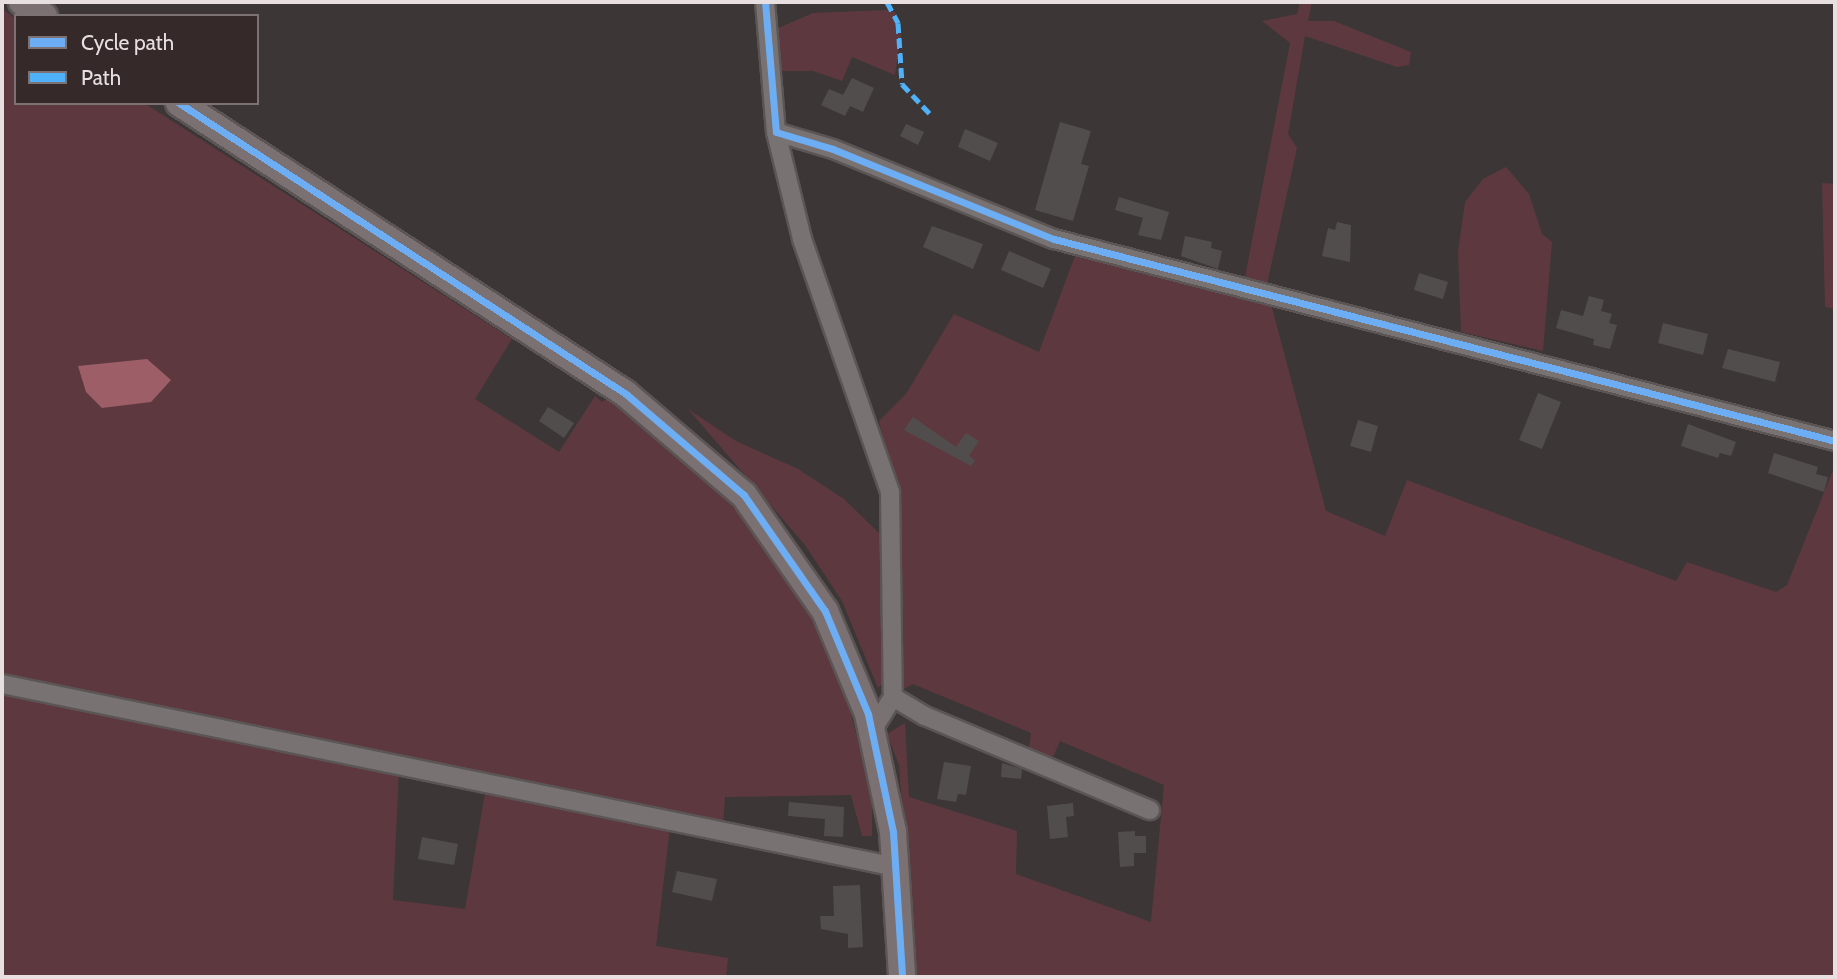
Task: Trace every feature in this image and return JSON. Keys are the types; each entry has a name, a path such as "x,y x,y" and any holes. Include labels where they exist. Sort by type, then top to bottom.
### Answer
{"highway":[{"path":"22,2 41,14"},
{"path":"182,105 571,356 679,434 744,495 788,552 852,669 872,730 896,867 902,977"}],"street":[{"path":"765,2 776,132 802,239 890,492 893,697 872,730"},
{"path":"776,132 833,149 1054,239 1835,441"},
{"path":"2,684 896,867"},
{"path":"893,697 925,716 1150,810"}],"shaded area":[{"path":"1300,2 1312,2 1308,21 1334,21 1411,52 1409,65 1397,67 1305,36 1288,134 1297,148 1267,284 1245,277 1290,43 1262,21 1297,14"},
{"path":"2,9 14,18 14,105 147,105 512,339 475,399 559,452 595,396 602,402 608,398 717,489 759,537 811,613 838,665 872,794 872,836 862,836 851,795 725,797 723,825 2,679"},
{"path":"886,10 895,12 901,34 895,75 852,57 842,81 813,71 776,71 776,29 813,13"},
{"path":"1506,167 1529,194 1542,234 1552,242 1543,351 1461,332 1458,252 1465,202 1483,179"},
{"path":"1822,183 1835,184 1835,309 1825,307"},
{"path":"1078,248 1270,300 1326,511 1385,536 1407,480 1676,581 1687,562 1776,592 1787,585 1835,465 1835,977 915,977 899,765 887,734 905,723 909,797 1017,831 1016,874 1151,922 1164,785 1060,741 1053,757 1029,748 1031,733 913,684 904,689 901,517 879,421 906,394 954,314 1039,352"},
{"path":"147,359 171,380 151,402 102,408 86,392 78,366"},
{"path":"688,409 736,441 798,469 844,499 882,536 885,681 878,688 842,601 805,545"},
{"path":"2,693 399,768 393,900 465,909 486,788 670,827 656,946 728,958 726,977 2,977"}],"building":[{"path":"852,78 874,88 863,112 850,106 845,116 821,105 829,89 843,95"},
{"path":"1060,122 1091,131 1081,164 1089,166 1073,221 1035,210"},
{"path":"906,124 924,132 918,145 900,136"},
{"path":"965,129 998,143 990,161 958,147"},
{"path":"1119,197 1169,212 1161,240 1138,235 1143,218 1115,210"},
{"path":"1337,222 1351,225 1350,262 1322,256 1328,228 1335,230"},
{"path":"932,226 983,244 973,269 923,247"},
{"path":"1185,236 1212,242 1211,248 1222,251 1218,269 1181,256"},
{"path":"1009,251 1051,269 1043,288 1001,270"},
{"path":"1419,273 1448,282 1443,299 1414,290"},
{"path":"1589,296 1604,300 1601,311 1612,314 1609,323 1617,325 1610,349 1593,345 1594,339 1556,328 1561,310 1583,316"},
{"path":"1663,323 1708,334 1703,355 1658,343"},
{"path":"1728,349 1780,362 1775,382 1722,368"},
{"path":"1538,393 1561,402 1542,449 1519,440"},
{"path":"548,407 574,423 564,438 539,421"},
{"path":"913,417 956,447 966,433 979,441 969,456 975,460 971,466 904,430"},
{"path":"1358,420 1378,426 1371,452 1350,446"},
{"path":"1688,424 1736,442 1731,456 1720,453 1718,458 1681,446"},
{"path":"1774,453 1818,467 1816,474 1828,477 1824,492 1768,473"},
{"path":"944,762 971,766 966,795 958,794 956,802 937,799"},
{"path":"1002,763 1022,769 1021,779 1001,777"},
{"path":"789,802 844,807 843,837 824,836 825,819 788,816"},
{"path":"1073,803 1074,816 1066,817 1068,837 1050,839 1047,806"},
{"path":"1135,831 1135,836 1146,836 1146,853 1134,853 1134,866 1120,867 1118,832"},
{"path":"422,837 458,844 454,865 418,859"},
{"path":"677,871 717,879 712,901 672,892"},
{"path":"860,885 863,947 848,948 848,934 821,929 820,916 834,916 833,886"}],"marked path":[{"path":"887,2 898,23 902,84 933,117"}],"cycle path":[{"path":"765,2 776,132 833,149 1054,239 1835,441"},
{"path":"182,105 626,394 744,495 825,611 868,714 893,832 902,977"}]}
